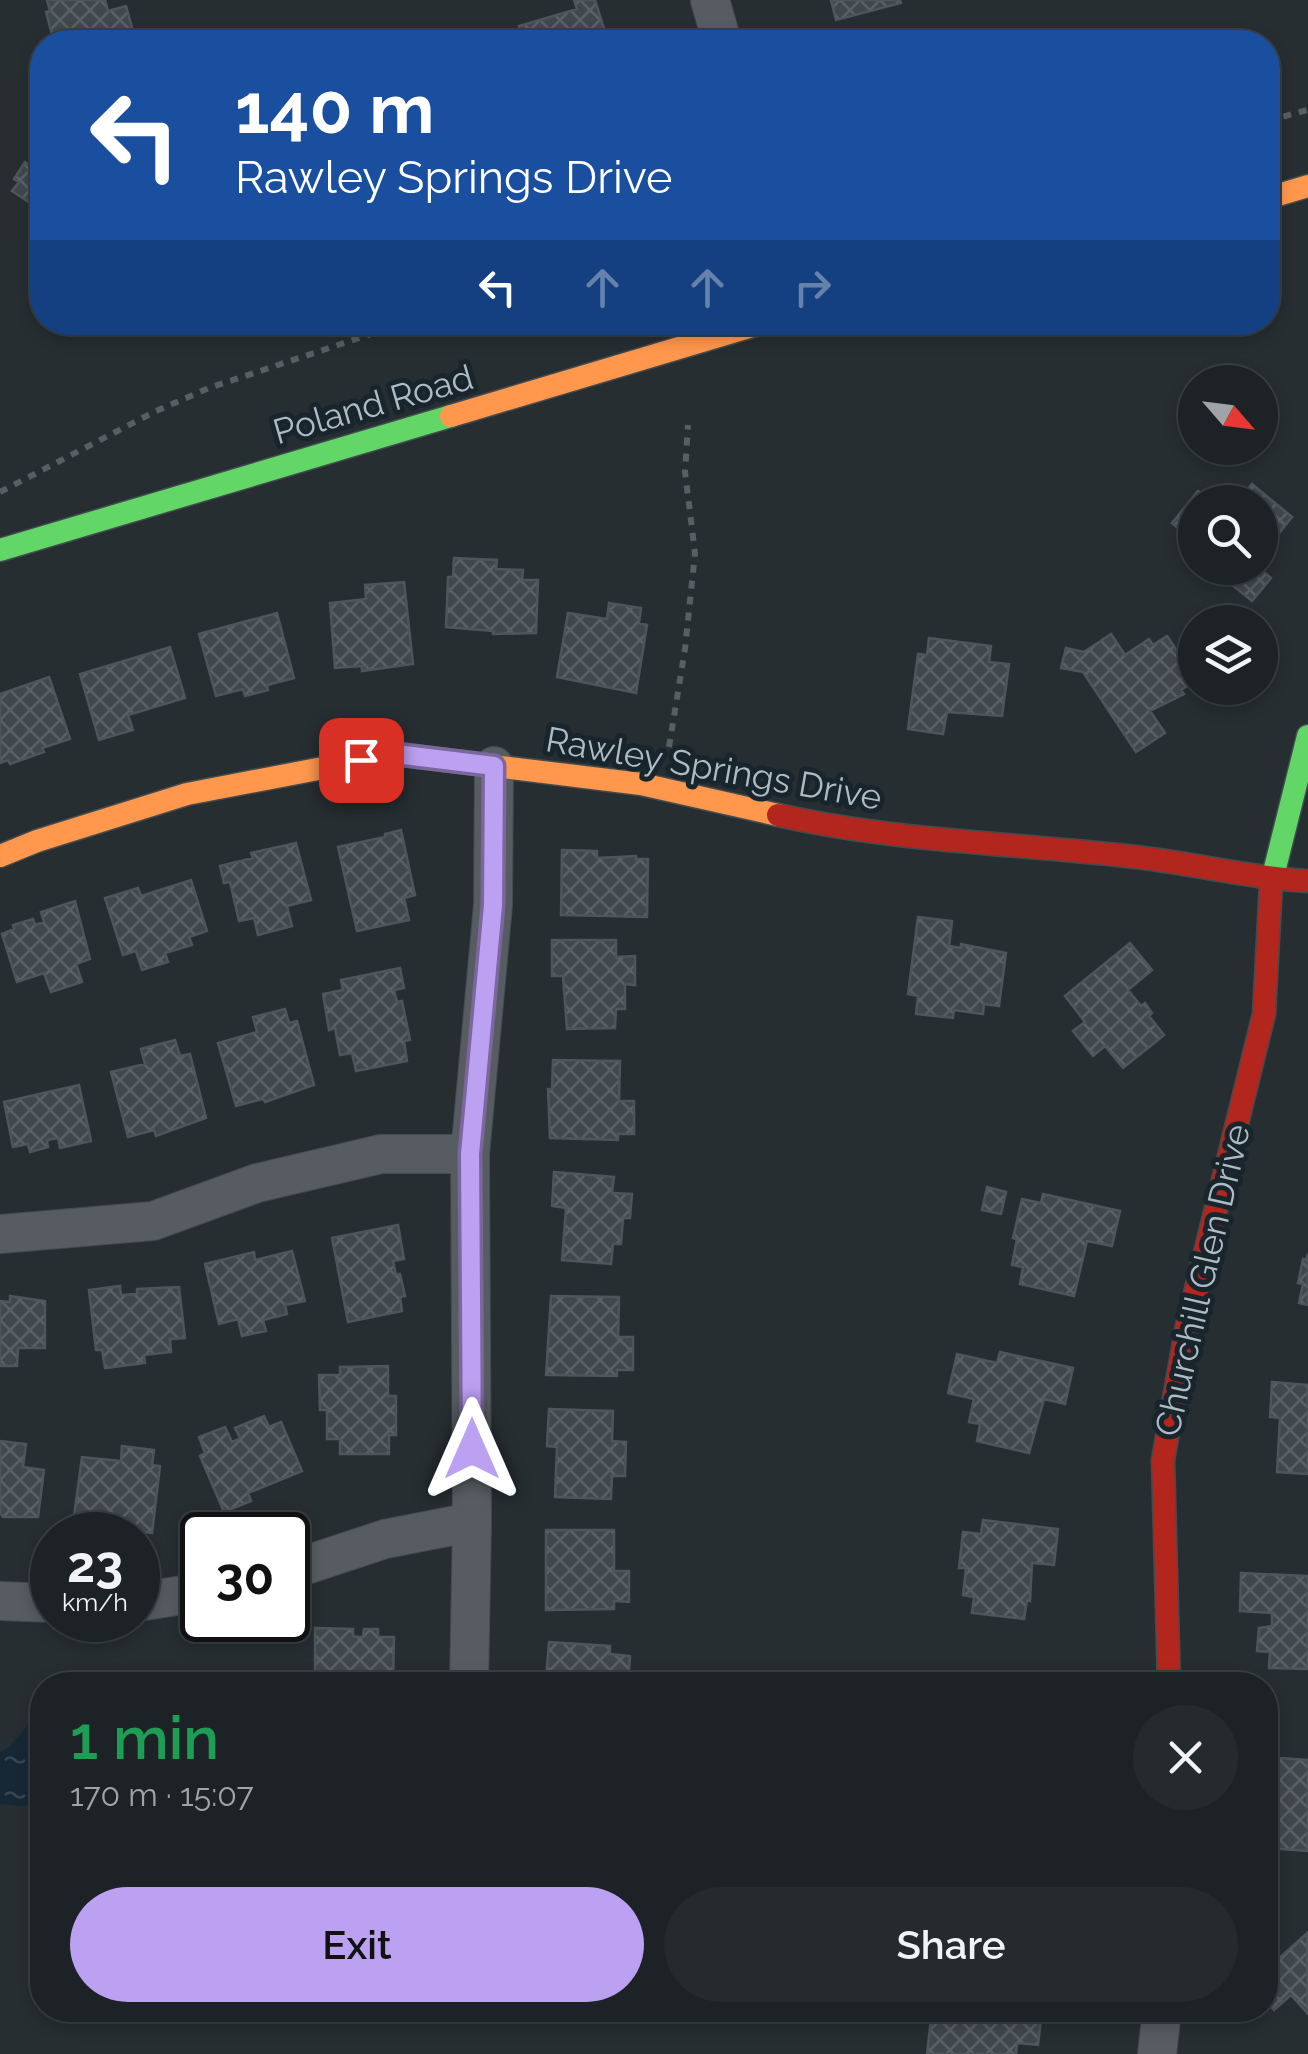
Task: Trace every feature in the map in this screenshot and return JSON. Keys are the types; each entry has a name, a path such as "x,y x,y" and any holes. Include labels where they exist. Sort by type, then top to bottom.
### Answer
{"street":[{"path":"710,0 719,30"},
{"path":"1280,194 1308,186"},
{"name":"Poland Road","path":"0,550 722,335"},
{"name":"Churchill Glen Drive","path":"1169,1672 1163,1460 1187,1326 1264,1014 1271,878 1308,736"},
{"name":"Rawley Springs Drive","path":"0,856 37,840 186,794 396,754 662,789 846,830 1130,856 1308,881"},
{"path":"469,1672 470,1154 493,905 494,766"},
{"path":"0,1234 152,1221 257,1182 381,1154 470,1154"},
{"path":"310,1564 386,1539 472,1522"},
{"path":"0,1601 30,1602"},
{"path":"1157,2054 1161,2022"}],"path":[{"path":"1280,118 1307,110"},
{"path":"0,492 154,412 209,388 368,335"},
{"path":"662,789 695,553 685,472 688,425"}],"water":[{"path":"30,1723 30,1804 0,1804 0,1752"}],"building":[{"path":"47,0 105,0 108,11 126,6 133,30 51,30 46,12 50,11"},
{"path":"574,0 595,0 604,30 520,30 519,26 577,9"},
{"path":"831,0 900,0 901,3 836,20"},
{"path":"25,162 29,165 30,203 12,191 19,182 14,179"},
{"path":"1278,505 1292,517 1278,534"},
{"path":"454,558 497,560 496,569 523,570 522,580 538,580 536,633 493,634 446,627 448,577 453,577"},
{"path":"404,582 413,664 362,671 362,666 335,668 330,603 366,599 365,585"},
{"path":"1232,585 1265,585 1252,601"},
{"path":"609,603 641,608 639,623 647,625 636,693 557,677 568,613 607,619"},
{"path":"277,613 294,678 245,696 243,689 216,696 199,634"},
{"path":"1111,634 1125,655 1149,639 1153,645 1167,636 1178,652 1178,697 1150,711 1165,733 1136,752 1083,672 1061,668 1066,648 1084,652"},
{"path":"929,638 991,646 989,662 1009,664 1002,716 947,712 943,734 908,729 918,654 927,655"},
{"path":"170,647 185,698 128,715 133,730 99,740 80,674"},
{"path":"49,677 70,739 10,764 8,760 0,763 0,694"},
{"path":"401,830 415,895 404,898 409,920 357,931 338,847"},
{"path":"296,843 311,900 287,906 292,926 258,935 254,918 239,921 230,882 224,883 220,866 253,858 251,853"},
{"path":"562,850 597,851 597,858 648,859 647,917 561,915"},
{"path":"191,880 207,931 189,937 192,945 165,953 168,962 142,970 136,951 123,955 105,898 138,888 141,896"},
{"path":"75,901 90,959 76,964 82,982 51,992 44,973 17,982 2,934 14,929 13,925 33,919 35,925 44,922 41,912"},
{"path":"918,917 952,921 949,946 961,948 961,944 1006,953 999,1006 984,1004 983,1014 954,1010 953,1018 916,1014 918,996 908,994"},
{"path":"552,940 616,940 616,957 635,956 635,985 625,984 625,1009 616,1009 615,1028 567,1029 563,976 552,976"},
{"path":"1130,943 1152,970 1128,990 1141,1006 1145,1003 1152,1013 1149,1016 1164,1035 1123,1068 1105,1046 1093,1056 1073,1031 1085,1022 1065,996"},
{"path":"400,968 404,988 394,990 397,1002 402,1001 410,1040 404,1041 407,1061 356,1071 352,1053 340,1055 335,1028 329,1030 323,994 343,990 341,980"},
{"path":"285,1009 289,1023 297,1021 314,1085 265,1102 263,1099 236,1106 218,1043 257,1032 253,1017"},
{"path":"175,1040 180,1056 190,1054 206,1118 156,1136 154,1130 128,1137 111,1072 145,1064 141,1049"},
{"path":"553,1060 620,1061 619,1101 634,1101 634,1134 618,1134 618,1140 550,1138 548,1089 552,1090"},
{"path":"79,1085 91,1141 60,1148 58,1138 47,1140 48,1147 30,1152 28,1144 13,1147 4,1102"},
{"path":"554,1172 614,1177 612,1193 632,1194 630,1218 623,1218 621,1244 613,1244 611,1264 562,1260 566,1208 552,1206"},
{"path":"987,1187 1006,1192 1001,1214 982,1210"},
{"path":"1043,1194 1120,1211 1112,1246 1087,1241 1074,1296 1020,1284 1023,1267 1012,1265 1017,1239 1013,1238 1022,1199 1041,1203"},
{"path":"398,1225 404,1259 393,1261 405,1296 400,1297 402,1311 348,1322 332,1238"},
{"path":"292,1251 305,1301 285,1305 287,1314 263,1320 266,1331 242,1336 238,1319 219,1324 205,1264 254,1252 255,1260"},
{"path":"1308,1254 1308,1305 1299,1303 1303,1284 1298,1283 1303,1259"},
{"path":"120,1286 121,1295 137,1294 137,1289 179,1287 185,1338 170,1339 171,1352 144,1355 145,1363 105,1368 102,1350 96,1350 89,1290"},
{"path":"10,1296 45,1301 45,1348 18,1348 17,1366 0,1366 0,1301 10,1302"},
{"path":"551,1296 619,1297 618,1337 633,1337 633,1370 617,1370 617,1376 546,1375"},
{"path":"1000,1352 1073,1368 1065,1404 1044,1399 1029,1453 977,1441 980,1424 969,1422 974,1399 948,1393 957,1354 997,1363"},
{"path":"388,1366 388,1396 396,1396 396,1435 389,1435 389,1454 340,1454 340,1439 327,1439 327,1410 320,1410 319,1375 340,1375 340,1367"},
{"path":"1272,1382 1308,1385 1308,1474 1277,1472 1280,1418 1270,1417"},
{"path":"549,1409 613,1411 612,1441 626,1442 625,1476 612,1476 611,1499 555,1497 557,1447 547,1446"},
{"path":"264,1416 269,1427 281,1422 302,1471 248,1493 251,1501 224,1512 200,1456 205,1453 199,1437 225,1427 232,1442 240,1438 235,1428"},
{"path":"0,1441 26,1444 23,1467 44,1470 39,1512 30,1512 30,1517 3,1517"},
{"path":"122,1446 154,1450 152,1465 160,1466 155,1512 75,1512 82,1457 121,1461"},
{"path":"983,1520 1058,1529 1054,1565 1032,1563 1030,1601 1027,1600 1024,1619 972,1613 974,1597 963,1595 966,1568 959,1568 963,1532 981,1534"},
{"path":"546,1530 614,1530 614,1571 629,1571 629,1602 614,1601 614,1609 546,1610"},
{"path":"1241,1573 1308,1576 1308,1669 1269,1668 1270,1652 1257,1651 1259,1628 1272,1626 1272,1613 1240,1611"},
{"path":"315,1628 353,1629 353,1636 358,1637 363,1637 364,1629 378,1629 378,1637 394,1637 393,1672 315,1672"},
{"path":"549,1642 610,1646 610,1654 630,1656 629,1672 547,1672"},
{"path":"1278,1758 1308,1760 1308,1851 1278,1849"},
{"path":"1307,1933 1308,2014 1291,1995 1278,2006 1278,1959"},
{"path":"931,2022 1041,2022 1038,2045 1017,2043 1016,2054 927,2054"}],"traffic: fast":[{"path":"0,550 451,416"},
{"path":"1271,884 1308,736"}],"traffic: slow":[{"path":"1280,194 1308,186"},
{"path":"451,416 722,335"},
{"path":"0,856 187,794 396,754 641,784 778,815"}],"traffic: jam":[{"path":"778,815 908,836 1127,856 1308,881"},
{"path":"1169,1672 1163,1460 1187,1326 1264,1014 1271,884"}],"route":[{"path":"361,760 396,754 494,766 493,905 470,1154 472,1449"}]}
